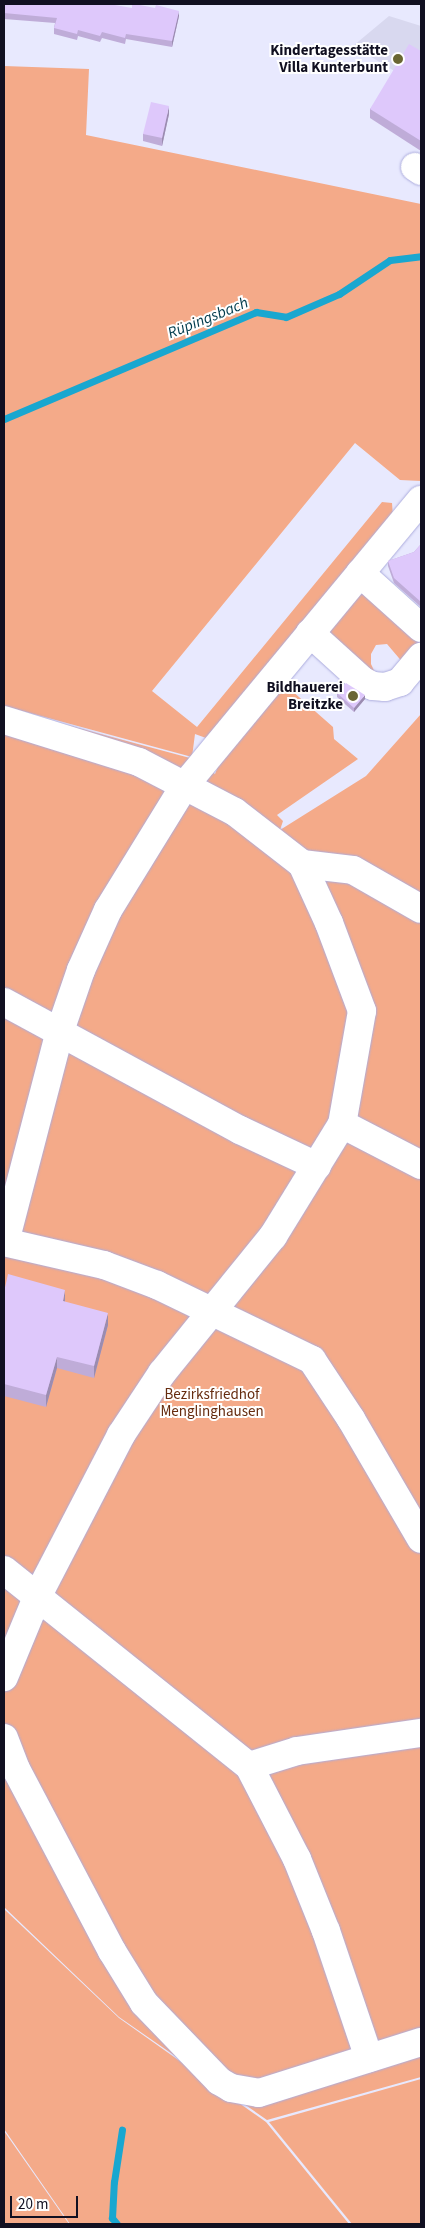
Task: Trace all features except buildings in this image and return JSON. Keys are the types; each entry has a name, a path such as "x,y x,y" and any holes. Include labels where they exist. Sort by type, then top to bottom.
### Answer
{"lane":[{"path":"421,500 185,785 108,910 81,970 60,1031 4,1242 104,1266 211,1310 312,1360 351,1419 421,1539"},
{"path":"360,573 421,628"},
{"path":"310,633 363,681 373,686 385,687 400,682 421,657"},
{"path":"4,1677 38,1596 121,1434 162,1373 211,1310 273,1236 342,1124 362,1011 329,923 302,864 235,812 138,762 6,724"},
{"path":"302,864 353,870 421,909"},
{"path":"4,1002 46,1027 60,1031 240,1130 317,1166"},
{"path":"342,1124 421,1165"},
{"path":"4,1570 249,1766 297,1859 323,1922 369,2058"},
{"path":"249,1766 297,1751 421,1733"},
{"path":"4,1738 16,1769 112,1951 140,1996 186,2049 219,2081 231,2088 259,2093 421,2042"}],"shaded area":[{"name":"Kindertagesstätte Villa Kunterbunt","path":"389,16 421,26 421,87 353,46"}],"green space":[{"path":"4,66 89,69 86,135 421,204 421,481 400,480 355,443 152,691 197,727 382,502 392,503 393,516 206,738 195,734 192,757 4,706"},
{"path":"360,588 420,640 420,646 404,664 387,644 376,645 371,654 371,664 377,677 335,648 327,627"},
{"name":"Bezirksfriedhof Menglinghausen","path":"287,674 291,690 333,727 334,739 358,759 277,815 283,821 280,830 366,776 421,714 421,2077 267,2120 119,2017 4,1907 4,708 190,758 215,774 224,751"},
{"path":"4,1909 119,2018 266,2122 349,2224 70,2224 4,2129"},
{"path":"421,2079 421,2224 352,2224 269,2122"},
{"path":"4,2131 69,2224 4,2224"}],"waterway":[{"name":"Rüpingsbach","path":"4,419 256,312 286,317 339,294 390,260 421,256"},
{"path":"117,2224 112,2218 114,2182 122,2130"}],"place":[{"name":"Kindertagesstätte Villa Kunterbunt","path":"398,59"},
{"name":"Bildhauerei Breitzke","path":"353,696"}]}
